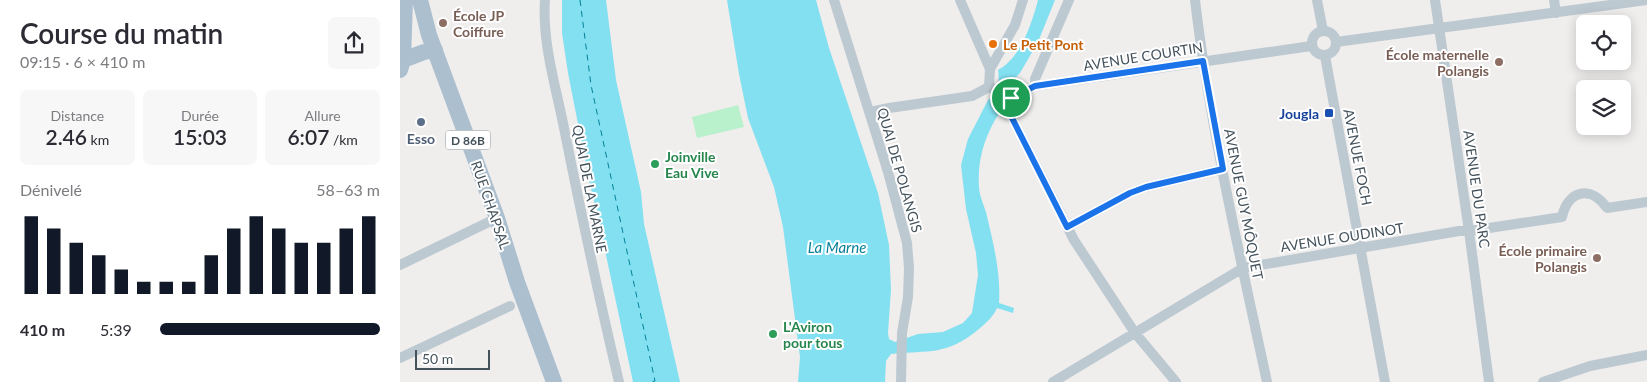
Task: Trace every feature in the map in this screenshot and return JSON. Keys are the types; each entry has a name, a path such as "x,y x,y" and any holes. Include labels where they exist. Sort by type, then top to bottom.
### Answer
{"main road":[{"path":"401,65 405,0"},
{"name":"RUE CHAPSAL","path":"420,0 426,26 499,224 517,282 554,382"},
{"path":"401,65 420,53 435,50"},
{"path":"499,224 524,272 566,382"}],"street":[{"name":"QUAI DE LA MARNE","path":"545,0 544,17 549,53 588,247 619,382"},
{"name":"QUAI DE POLANGIS","path":"834,0 899,206 907,243 909,268 908,297 902,333 900,382"},
{"path":"960,0 990,69"},
{"path":"989,87 990,69 1015,25 1023,0"},
{"path":"1035,86 1035,79 1069,0"},
{"name":"AVENUE GUY MÔQUET","path":"1195,0 1203,61 1223,169 1267,382"},
{"path":"1317,0 1323,31"},
{"name":"AVENUE DU PARC","path":"1435,0 1489,382"},
{"path":"1554,0 1556,13"},
{"path":"1336,42 1647,0"},
{"path":"1323,31 1333,35 1336,42 1331,54 1325,56 1314,52 1312,46 1315,34 1323,31"},
{"name":"AVENUE COURTIN","path":"1011,98 1035,86 1312,46"},
{"name":"AVENUE FOCH","path":"1325,56 1385,382"},
{"path":"870,112 972,96 989,87"},
{"path":"989,87 1011,98 1012,118 1067,227 1135,333 1176,382"},
{"path":"1067,227 1130,193 1146,187 1223,169"},
{"name":"AVENUE OUDINOT","path":"1053,382 1233,272 1243,268 1562,216 1564,207 1570,198 1581,193 1593,194 1607,208 1647,202"},
{"path":"400,265 499,224"},
{"path":"400,358 510,306"},
{"path":"1544,382 1590,366 1647,355"}],"green space":[{"path":"738,105 744,127 697,138 692,117"}],"water":[{"path":"562,0 606,0 616,80 641,192 644,224 680,382 633,382 603,241 597,237 600,225 590,185 562,33"},
{"name":"La Marne","path":"727,0 816,0 829,48 878,193 889,245 891,290 888,333 889,339 895,342 918,334 943,332 963,323 972,313 978,275 976,253 966,209 961,165 968,139 988,100 996,91 999,78 998,70 1013,58 1019,49 1029,29 1038,0 1055,0 1038,42 1020,73 1007,86 999,102 1001,110 987,137 979,166 979,189 996,257 999,303 1014,308 1013,313 997,308 987,322 979,329 957,344 947,348 891,354 886,361 885,382 798,382 800,357 783,227 774,187 748,118"}],"ferry route":[{"path":"580,0 591,85 655,381 650,382"}],"place":[{"name":"École JP Coiffure","path":"443,23"},
{"name":"Le Petit Pont","path":"993,44"},
{"name":"École maternelle Polangis","path":"1499,62"},
{"name":"Jougla","path":"1329,113"},
{"name":"Esso","path":"421,122"},
{"name":"Joinville Eau Vive","path":"655,164"},
{"name":"École primaire Polangis","path":"1597,258"},
{"name":"L'Aviron pour tous","path":"773,334"}],"route":[{"path":"1203,61 1223,169 1146,187 1130,193 1067,227 1012,118 1011,98 1035,86 1203,61"}]}
